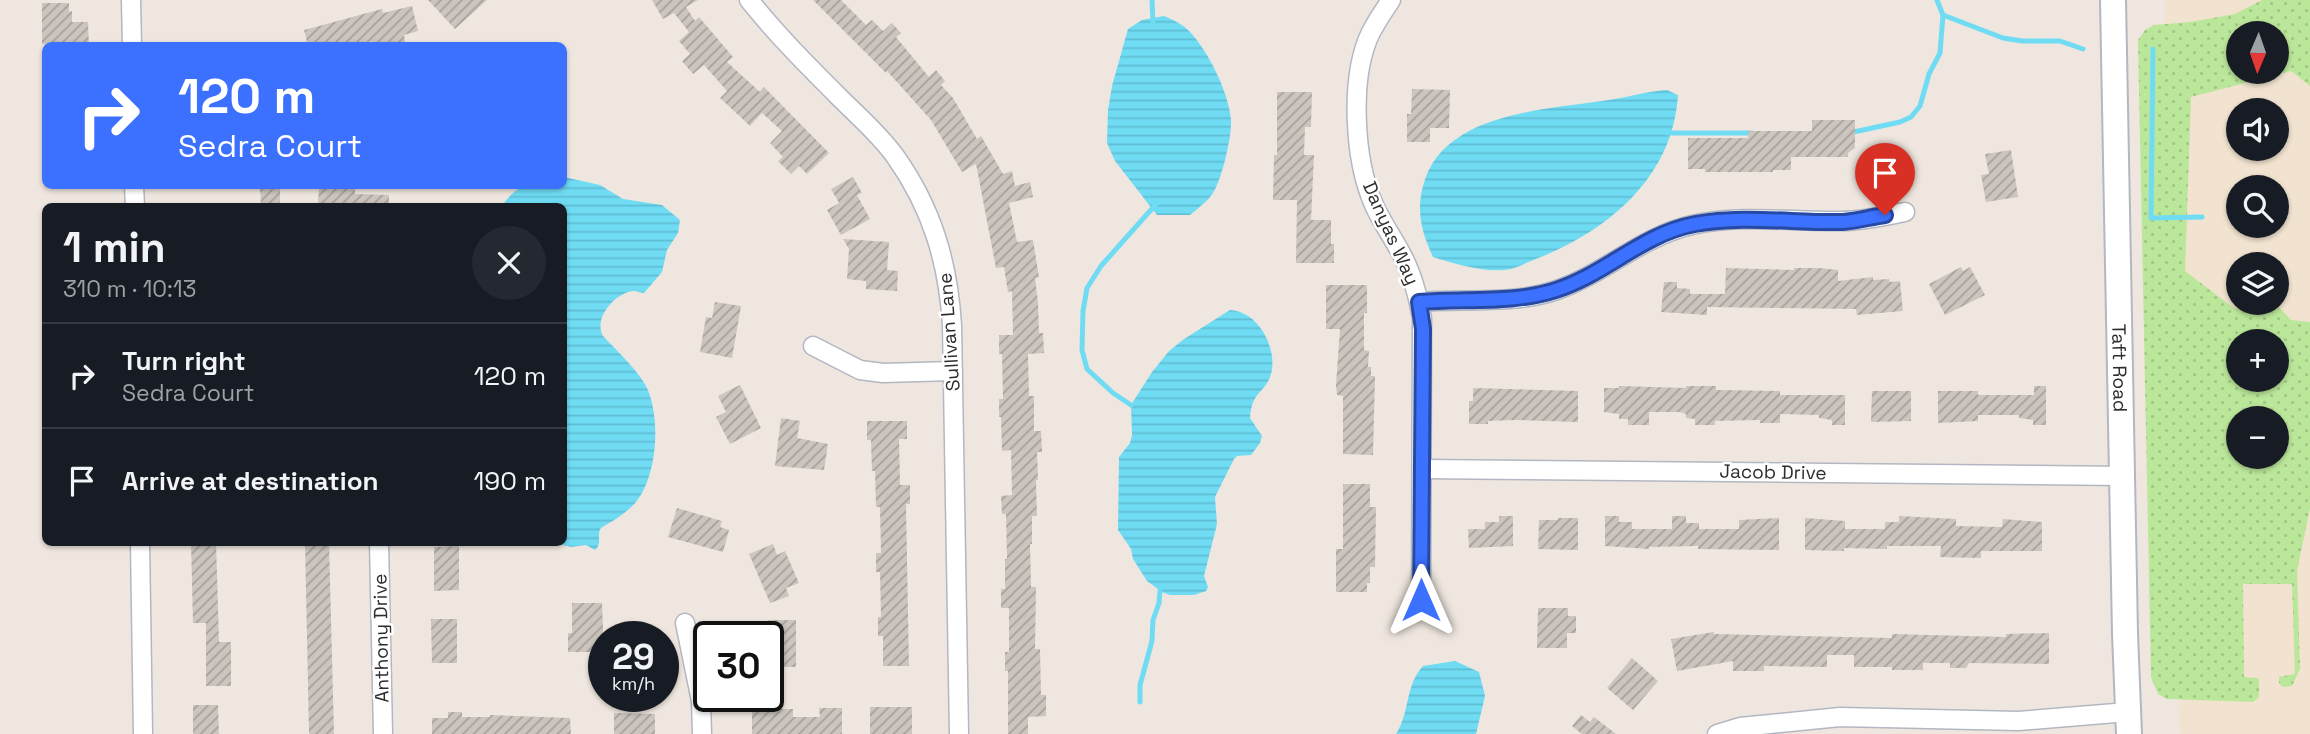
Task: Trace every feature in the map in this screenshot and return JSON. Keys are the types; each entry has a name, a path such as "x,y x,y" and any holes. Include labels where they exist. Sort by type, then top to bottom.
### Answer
{"street":[{"path":"131,0 132,42"},
{"name":"Sullivan Lane","path":"749,0 804,62 894,154 919,197 941,248 949,288 953,371 959,734"},
{"name":"Danyas Way","path":"1391,0 1370,34 1363,60 1358,88 1359,136 1367,189 1375,209 1404,258 1417,291 1423,329 1421,600"},
{"name":"Taft Road","path":"2113,0 2129,723"},
{"path":"1419,302 1514,298 1557,290 1597,271 1639,244 1665,232 1694,225 1742,221 1845,222 1905,212"},
{"path":"813,346 860,370 883,373 953,371"},
{"name":"Jacob Drive","path":"1422,469 2123,476"},
{"path":"140,546 143,734"},
{"name":"Anthony Drive","path":"379,546 383,734"},
{"path":"685,623 701,701 702,734"},
{"path":"1717,734 1740,727 1840,716 2129,723"}],"shaded area":[{"path":"2164,0 2310,0 2310,734 2180,734"}],"green space":[{"path":"2262,0 2310,0 2310,86 2289,72 2289,21 2226,21 2226,84 2241,84 2191,97 2185,271 2226,302 2226,315 2286,315 2291,320 2310,322 2310,508 2297,571 2300,669 2292,686 2283,687 2279,683 2279,677 2295,674 2292,584 2243,584 2244,677 2259,680 2259,697 2253,702 2167,699 2158,694 2151,677 2138,40 2145,30 2154,25 2235,14"}],"water":[{"path":"1164,16 1188,30 1205,51 1222,86 1231,120 1220,178 1213,193 1190,215 1157,215 1115,161 1107,143 1112,86 1128,29 1142,20"},
{"path":"1667,90 1678,95 1674,124 1664,150 1651,174 1634,195 1592,231 1511,269 1482,269 1433,257 1421,222 1421,196 1434,161 1453,141 1476,128 1532,111"},
{"path":"567,178 600,185 623,199 662,205 680,220 678,233 667,250 662,272 644,293 633,291 619,296 603,314 603,336 632,366 651,398 655,445 649,477 643,490 629,509 601,528 599,545 595,550 586,545 567,546 567,203 504,203 515,191 567,189"},
{"path":"1230,310 1240,312 1257,324 1264,333 1271,353 1271,374 1253,402 1250,418 1262,436 1251,455 1237,456 1234,459 1215,497 1217,524 1204,576 1208,587 1206,591 1194,595 1170,595 1147,581 1118,530 1119,457 1130,443 1132,435 1131,405 1152,372 1169,351 1184,339"},
{"path":"1455,661 1479,672 1485,696 1476,734 1396,734 1404,717 1413,682 1423,666"}],"building":[{"path":"428,0 487,0 455,29"},
{"path":"652,0 698,0 686,7 695,21 699,17 733,57 727,62 760,92 764,87 829,153 807,174 799,166 791,174 778,161 783,157 770,143 782,131 762,113 750,126 720,98 727,91 704,65 693,74 682,61 690,54 679,41 689,32 674,13 663,19"},
{"path":"813,0 841,0 866,25 872,20 883,31 892,23 901,33 896,37 929,77 936,70 945,81 941,85 953,98 977,139 981,136 1003,174 1012,171 1015,186 1030,182 1033,197 1009,203 1017,242 1033,240 1039,277 1035,278 1039,333 1043,333 1044,353 1028,354 1029,396 1034,396 1034,431 1041,431 1042,452 1037,452 1037,516 1032,516 1030,544 1031,587 1036,587 1035,649 1040,649 1041,695 1046,695 1046,716 1028,717 1028,734 1008,734 1008,671 1005,671 1005,652 1009,652 1009,608 1001,608 1001,589 1005,589 1007,559 1006,514 1002,514 1001,496 1012,495 1011,450 1002,451 999,417 999,399 1003,399 999,335 1013,335 1012,291 1008,292 1004,267 996,268 976,164 962,172 931,120 887,71 886,73"},
{"path":"42,3 69,3 72,22 88,22 89,42 42,42"},
{"path":"412,6 418,31 404,35 405,42 307,42 304,30 382,9 383,13"},
{"path":"1412,89 1450,90 1449,128 1430,128 1430,142 1407,142 1407,114 1411,114"},
{"path":"1277,92 1312,92 1311,127 1305,127 1304,155 1314,155 1311,220 1331,220 1334,263 1296,263 1297,200 1273,200 1274,155 1277,155"},
{"path":"1812,120 1855,120 1855,148 1848,153 1848,157 1791,157 1791,170 1773,172 1705,172 1705,169 1688,169 1688,138 1748,138 1748,131 1812,131"},
{"path":"2011,150 2018,197 1986,202 1981,175 1989,174 1985,154"},
{"path":"853,177 862,193 857,195 870,219 841,235 827,210 839,203 831,189"},
{"path":"260,189 280,189 280,203 261,203"},
{"path":"319,189 355,189 355,194 389,195 389,203 318,203"},
{"path":"843,239 889,242 887,270 898,271 897,291 866,289 866,281 847,279 849,249"},
{"path":"1961,267 1963,271 1970,267 1985,295 1945,315 1929,284"},
{"path":"1726,268 1819,268 1838,270 1838,281 1873,277 1873,280 1900,281 1903,311 1857,315 1856,309 1707,307 1707,315 1661,312 1664,282 1677,282 1677,288 1690,289 1690,294 1725,294"},
{"path":"1326,285 1367,285 1364,350 1369,351 1368,367 1371,367 1371,376 1375,376 1373,455 1343,454 1343,396 1337,395 1336,385 1340,329 1326,329"},
{"path":"715,302 741,306 732,358 700,352 706,317 712,318"},
{"path":"740,385 761,428 730,444 716,417 726,412 718,396"},
{"path":"1716,386 1716,390 1780,391 1780,395 1845,395 1845,425 1832,425 1832,420 1819,418 1819,415 1780,414 1780,423 1760,423 1760,420 1715,421 1715,425 1695,425 1695,419 1686,418 1686,414 1680,412 1649,412 1649,425 1628,425 1628,419 1619,419 1619,414 1604,412 1604,388"},
{"path":"2034,386 2046,386 2046,425 2033,425 2033,420 2019,418 2019,415 1978,415 1978,421 1938,423 1938,391 1978,391 1978,395 2034,395"},
{"path":"1473,388 1578,391 1578,422 1515,420 1469,424 1469,401 1473,401"},
{"path":"1872,391 1911,391 1911,421 1871,422"},
{"path":"781,418 800,421 797,438 828,444 824,470 775,466"},
{"path":"867,421 907,421 907,439 899,439 900,485 910,485 910,504 906,504 909,666 883,666 883,636 878,636 878,617 881,617 880,572 876,572 876,553 881,553 880,507 876,507 875,471 872,471 871,440 867,440"},
{"path":"1343,484 1370,484 1370,507 1376,507 1375,567 1370,567 1367,592 1336,592 1336,549 1343,549"},
{"path":"677,508 722,521 720,527 729,530 723,552 668,537"},
{"path":"1499,516 1513,516 1513,546 1469,548 1468,529 1485,529 1485,522 1499,522"},
{"path":"1605,516 1619,516 1619,522 1632,522 1632,529 1672,529 1672,516 1686,516 1686,523 1699,523 1699,529 1739,529 1739,520 1779,518 1779,550 1698,549 1698,546 1649,549 1605,546"},
{"path":"1899,516 1956,519 1956,526 2002,527 2003,519 2042,522 2042,551 1981,551 1981,558 1940,557 1941,546 1844,548 1844,551 1805,550 1805,518 1845,521 1845,529 1885,529 1885,522 1899,522"},
{"path":"1578,518 1578,550 1538,549 1539,520"},
{"path":"773,544 777,555 785,551 799,583 786,588 789,596 770,603 749,554"},
{"path":"191,546 216,546 219,642 231,642 231,686 206,686 206,623 193,623"},
{"path":"305,546 329,546 334,734 309,734"},
{"path":"459,546 459,590 434,591 434,547"},
{"path":"572,603 602,603 603,621 588,621 588,652 568,652 568,633 572,633"},
{"path":"1538,608 1568,608 1568,616 1576,616 1576,633 1567,633 1567,648 1537,648"},
{"path":"431,619 457,619 457,663 432,663"},
{"path":"796,620 796,667 784,667 784,621 768,621"},
{"path":"1714,632 1892,638 1892,634 2006,637 2006,634 2049,633 2049,664 1969,663 1966,668 1950,668 1950,663 1923,663 1923,670 1892,670 1892,667 1854,667 1854,655 1827,655 1827,667 1764,666 1764,671 1733,671 1733,661 1677,671 1671,639"},
{"path":"1632,658 1658,681 1633,710 1607,688"},
{"path":"193,705 218,705 219,734 193,734"},
{"path":"870,707 912,707 912,734 870,734"},
{"path":"819,708 842,708 842,734 752,734 752,712 784,712 784,709 793,709 793,717 820,717"},
{"path":"448,712 462,712 462,717 490,715 570,718 571,734 432,734 432,718 448,718"},
{"path":"614,713 655,714 655,734 614,734"},
{"path":"1581,715 1590,722 1594,717 1616,734 1582,734 1572,726"}],"waterway":[{"path":"1152,0 1153,23"},
{"path":"1849,133 1900,122 1911,117 1920,106 1929,74 1940,53 1943,15 1937,0"},
{"path":"1943,15 2003,38 2060,41 2083,49"},
{"path":"2153,49 2151,218 2202,217"},
{"path":"1667,133 1752,133"},
{"path":"1131,405 1113,393 1087,369 1082,350 1083,311 1087,288 1101,266 1157,203"},
{"path":"1140,702 1140,685 1152,641 1153,620 1160,591"}],"route":[{"path":"1421,600 1423,329 1419,302 1536,296 1577,282 1639,244 1665,232 1694,225 1723,221 1845,222 1885,215"}]}
